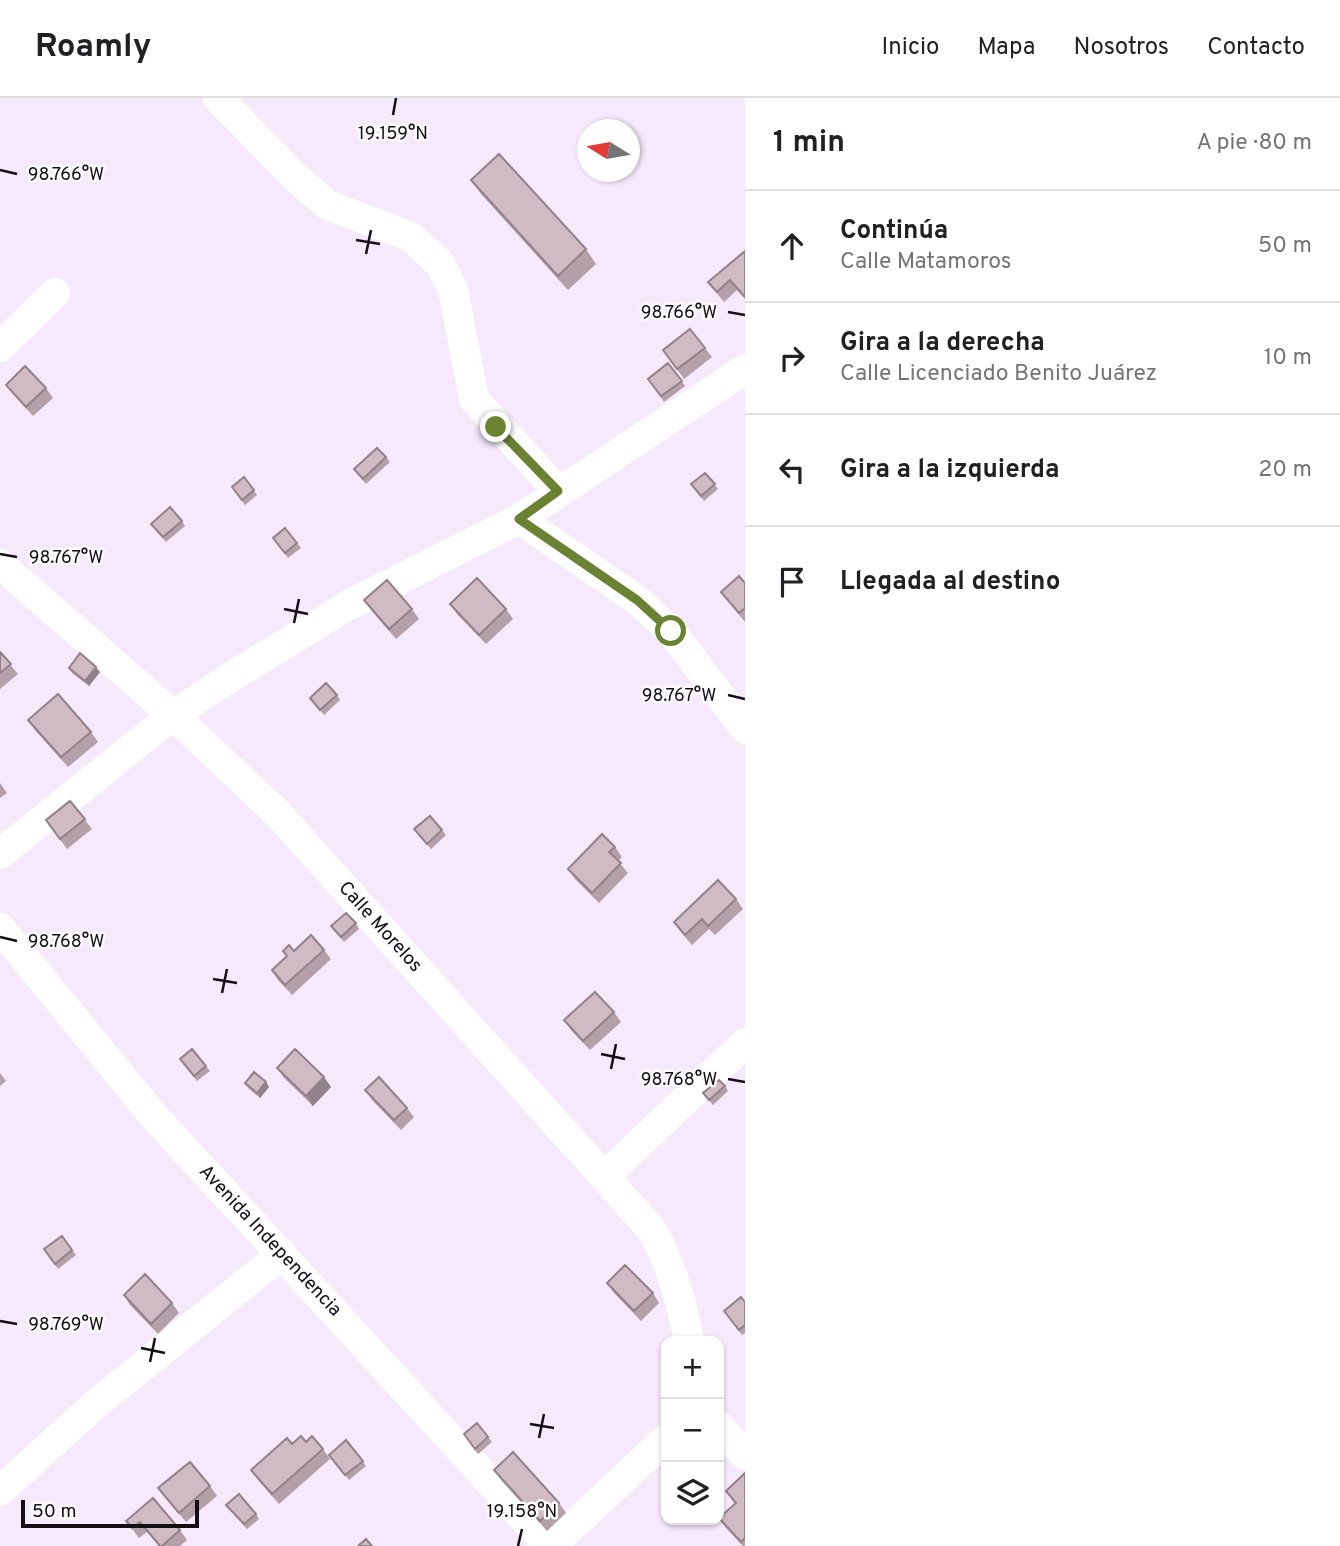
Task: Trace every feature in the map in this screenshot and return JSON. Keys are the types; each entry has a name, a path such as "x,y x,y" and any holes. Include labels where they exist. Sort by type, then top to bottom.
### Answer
{"street":[{"path":"226,101 296,178 328,205 411,237 440,264 453,289 474,399 558,491"},
{"path":"0,347 55,293"},
{"path":"0,853 173,716 347,606 519,519 745,369"},
{"path":"519,519 637,600 671,631 745,729"},
{"name":"Calle Morelos","path":"0,564 173,716 278,814 605,1176 651,1229 667,1256 680,1295 688,1336"},
{"name":"Avenida Independencia","path":"0,928 152,1114 550,1546"},
{"path":"605,1176 745,1043"},
{"path":"0,1491 96,1403 282,1254"},
{"path":"724,1432 745,1455"},
{"path":"550,1546 661,1443"}],"building":[{"path":"499,154 586,249 558,276 471,180"},
{"path":"745,251 745,297 730,280 717,292 708,282"},
{"path":"690,329 705,348 677,369 663,350"},
{"path":"668,363 682,381 661,396 648,379"},
{"path":"25,366 46,388 26,407 6,385"},
{"path":"377,448 386,457 363,479 354,469"},
{"path":"705,473 715,484 701,496 691,484"},
{"path":"244,477 254,490 242,500 232,487"},
{"path":"170,507 182,521 163,537 151,524"},
{"path":"285,528 297,543 285,553 273,538"},
{"path":"739,576 745,583 745,608 739,613 721,592"},
{"path":"477,578 506,609 479,635 450,604"},
{"path":"387,580 412,609 389,629 364,600"},
{"path":"0,652 11,664 0,673"},
{"path":"80,653 96,667 85,681 69,668"},
{"path":"326,683 337,695 320,710 310,698"},
{"path":"58,694 91,732 61,757 28,720"},
{"path":"70,801 85,819 60,839 46,820"},
{"path":"430,816 442,830 427,844 414,829"},
{"path":"602,834 615,847 609,852 621,863 592,893 568,869"},
{"path":"718,880 736,899 708,926 702,919 685,935 674,922"},
{"path":"346,913 356,923 341,937 331,926"},
{"path":"311,935 324,950 285,985 272,970 287,956 283,951 289,945 294,951"},
{"path":"595,992 614,1012 583,1041 564,1020"},
{"path":"192,1049 206,1066 194,1076 180,1059"},
{"path":"295,1049 324,1077 306,1096 277,1068"},
{"path":"254,1072 266,1082 257,1093 245,1083"},
{"path":"379,1077 407,1108 394,1120 365,1090"},
{"path":"719,1080 725,1086 709,1100 703,1093"},
{"path":"62,1236 72,1250 55,1264 44,1249"},
{"path":"625,1265 653,1293 634,1311 607,1283"},
{"path":"145,1274 172,1303 151,1324 124,1295"},
{"path":"741,1297 745,1302 745,1325 739,1330 724,1311"},
{"path":"477,1423 488,1437 475,1449 464,1434"},
{"path":"301,1436 306,1442 312,1436 323,1449 272,1494 251,1470 287,1438 292,1444"},
{"path":"346,1440 363,1461 345,1475 329,1455"},
{"path":"513,1452 559,1503 540,1521 494,1470"},
{"path":"190,1462 210,1486 179,1513 158,1488"},
{"path":"745,1473 745,1538 741,1542 724,1523 724,1514 736,1503 726,1491"},
{"path":"239,1494 256,1514 244,1524 226,1505"},
{"path":"153,1498 180,1530 162,1546 140,1522 132,1528 126,1521"},
{"path":"366,1539 372,1546 358,1546"}],"route":[{"path":"496,427 558,491 519,519 637,600 671,631"}]}
